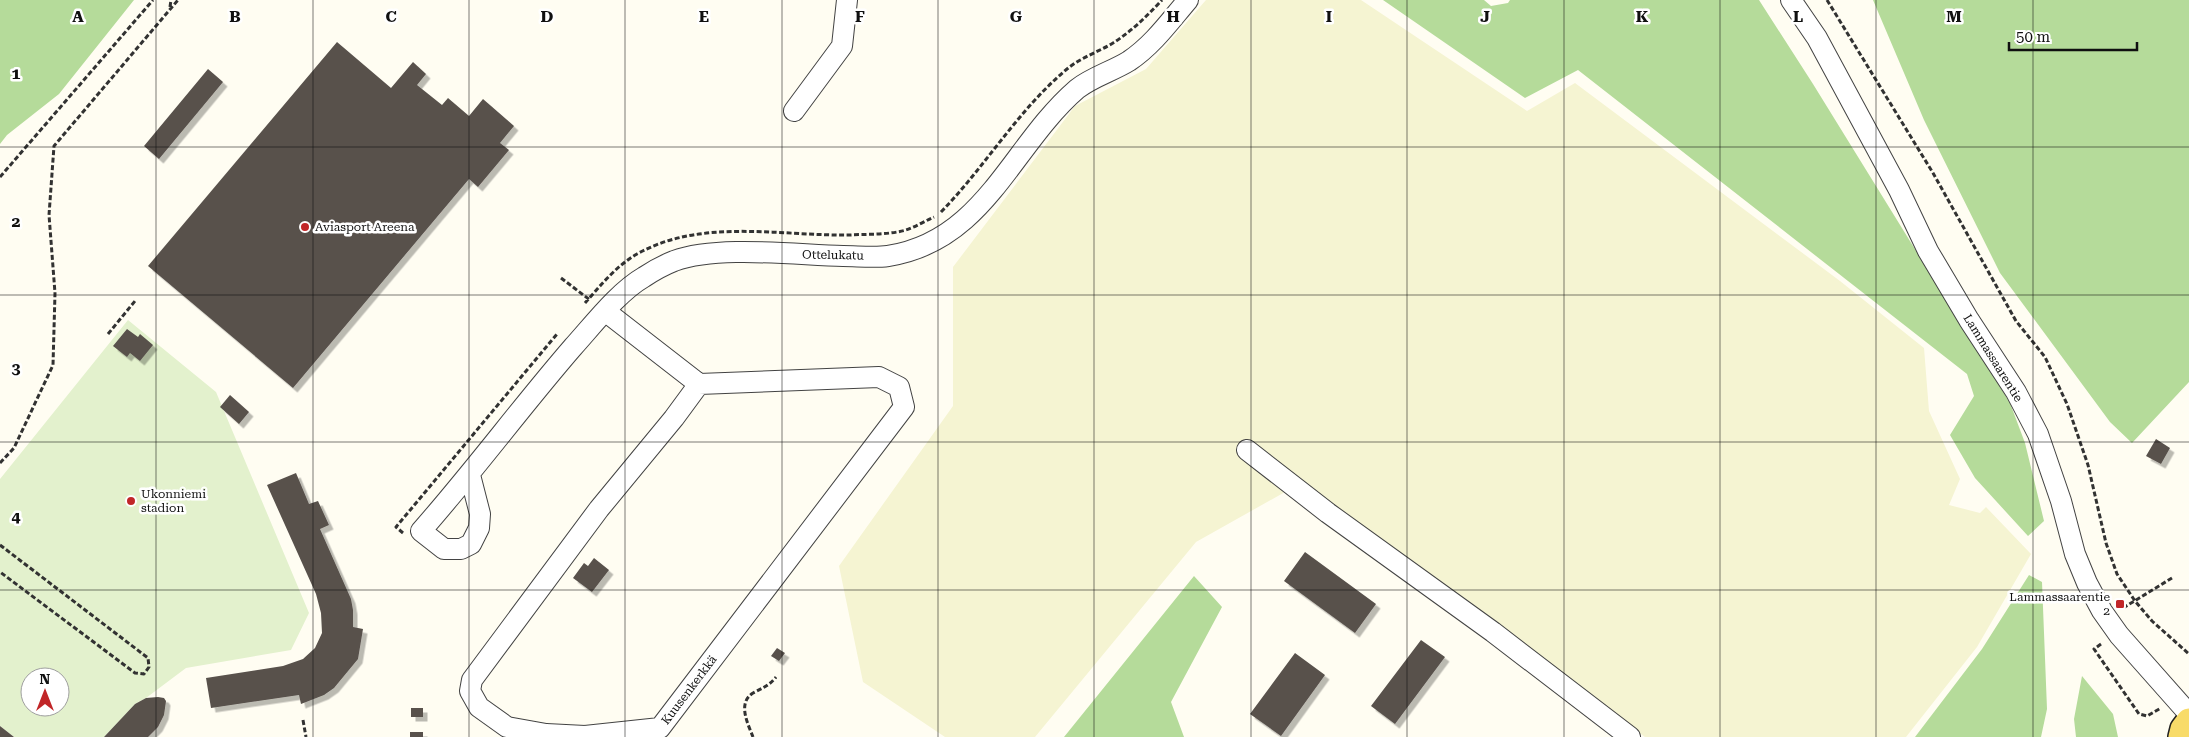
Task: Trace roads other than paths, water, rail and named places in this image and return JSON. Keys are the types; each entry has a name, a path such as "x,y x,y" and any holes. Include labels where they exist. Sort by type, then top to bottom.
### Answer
{"main road":[{"path":"2181,737 2183,729 2189,721"}],"street":[{"path":"794,111 842,46 847,0"},
{"name":"Ottelukatu","path":"470,475 534,393 605,311 641,278 674,261 703,255 731,253 886,257 922,247 955,228 992,191 1056,111 1078,88 1128,61 1147,47 1188,0"},
{"name":"Lammassaarentie","path":"1791,0 1817,38 1900,190 1928,251 1969,320 2016,392 2038,434 2061,501 2075,554 2087,583 2102,611 2119,635 2189,714"},
{"path":"605,311 698,384"},
{"name":"Kuusenkerkkä","path":"879,377 899,387 904,407 660,728 585,736 546,734 507,727 479,707 470,691 472,680 598,509 674,418 698,384 879,377"},
{"path":"1247,450 1328,513 1493,632 1630,737"}],"place":[{"name":"Aviasport Areena","path":"305,227"},
{"name":"Ukonniemi stadion","path":"131,501"},
{"name":"Lammassaarentie 2","path":"2120,604"}]}
